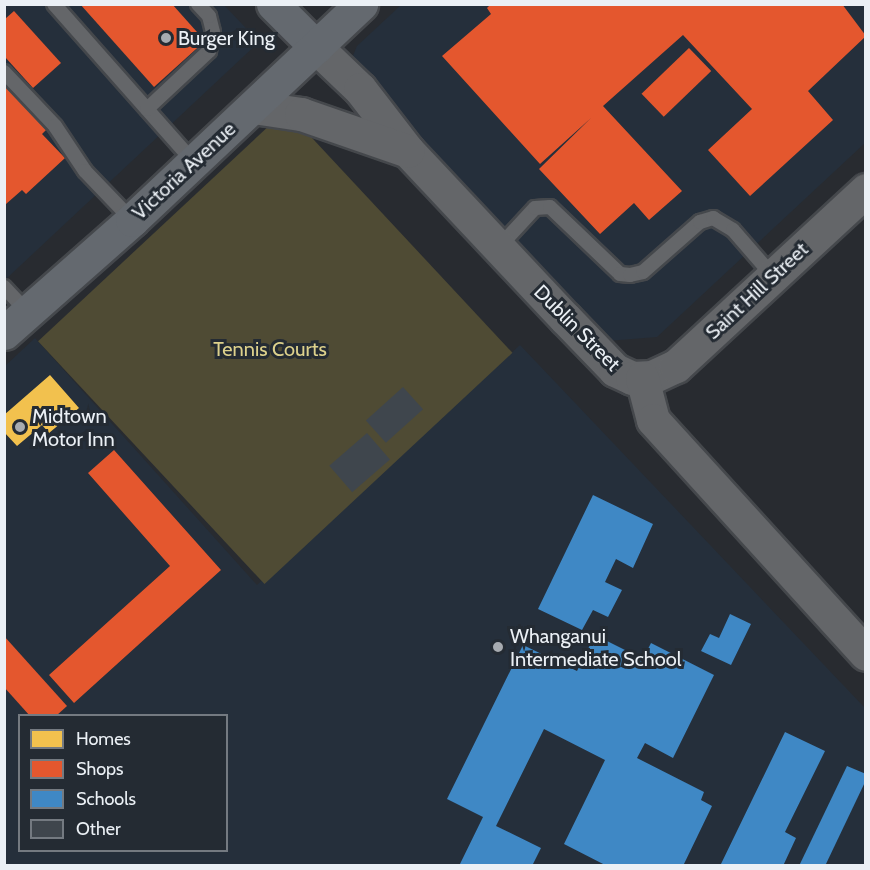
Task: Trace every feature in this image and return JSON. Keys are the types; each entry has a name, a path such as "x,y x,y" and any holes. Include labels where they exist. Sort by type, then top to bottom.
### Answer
{"main road":[{"name":"Dublin Street","path":"273,4 316,47"},
{"name":"Victoria Avenue","path":"16,323 132,220 361,4"}],"street":[{"name":"Dublin Street","path":"316,47 360,88 408,151 615,370 642,378 653,420 866,654"},
{"path":"253,107 301,114 408,151"},
{"name":"Saint Hill Street","path":"642,378 676,366 866,190"}],"lane":[{"path":"54,4 194,162"},
{"path":"147,109 210,51 213,32 209,16 198,4"},
{"path":"4,72 55,126 85,171 132,220"},
{"path":"499,247 535,208 550,207 620,274 630,275 643,272 700,222 713,218 733,230 773,276"},
{"path":"4,286 16,323"}],"shaded area":[{"path":"5,5 224,5 259,42 5,280"},
{"path":"401,5 865,5 865,143 657,337 607,341 350,63 357,46"},
{"name":"Whanganui Intermediate School","path":"35,338 257,585 520,345 865,708 865,865 5,866 5,366"}],"green space":[{"name":"Tennis Courts","path":"286,110 512,353 264,584 38,341"}],"building: Homes":[{"path":"50,375 79,408 49,433 42,425 17,446 4,432 4,415"}],"building: Shops":[{"path":"80,4 172,4 205,41 154,87"},
{"path":"491,4 842,4 866,36 808,91 833,120 750,196 708,150 752,109 683,35 603,106 682,191 649,220 634,203 600,234 539,169 591,118 540,164 442,56 491,14 487,8"},
{"path":"14,11 61,63 33,88 5,57 5,19"},
{"path":"689,48 711,71 664,117 642,94"},
{"path":"4,81 48,128 42,134 65,158 26,194 22,190 6,204"},
{"path":"114,450 221,570 74,703 49,675 170,566 88,473"},
{"path":"4,636 67,706 58,714 28,714 4,687"}],"building: Schools":[{"path":"593,495 653,524 633,568 616,559 605,582 622,590 608,617 593,610 582,630 538,609"},
{"path":"730,614 751,624 731,665 701,651 710,634 719,638"},
{"path":"595,635 643,659 651,643 714,675 673,758 645,743 637,758 704,792 701,800 712,806 683,866 607,866 564,844 605,760 544,729 496,826 541,848 532,866 459,866 483,817 447,799 523,645 577,671"},
{"path":"785,732 825,751 785,832 796,838 783,866 720,866"},
{"path":"847,766 866,774 866,780 825,866 799,866"}],"building: Other":[{"path":"403,387 423,409 386,443 366,420"},
{"path":"367,433 390,459 352,492 329,466"}],"place":[{"name":"Burger King","path":"166,38"},
{"name":"Midtown Motor Inn","path":"20,427"},
{"name":"Whanganui Intermediate School","path":"498,647"}]}
